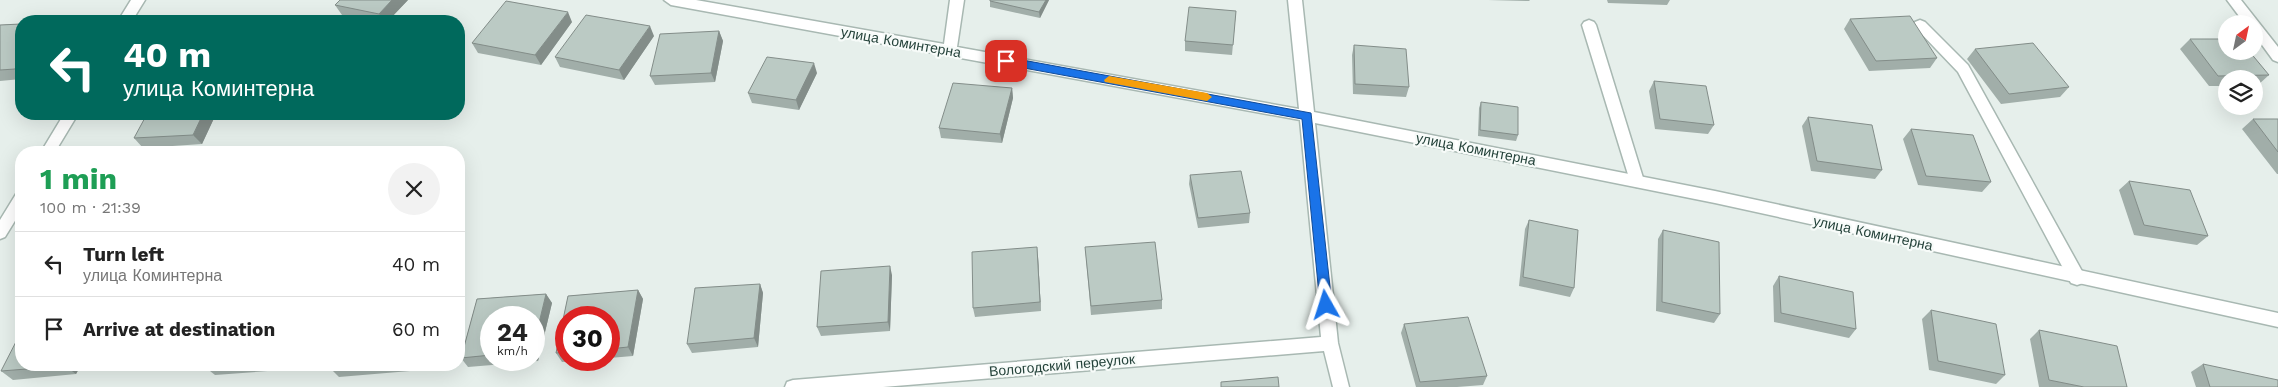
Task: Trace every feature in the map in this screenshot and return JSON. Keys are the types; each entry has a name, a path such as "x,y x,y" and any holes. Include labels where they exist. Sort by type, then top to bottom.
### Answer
{"street":[{"path":"129,15 138,0"},
{"name":"улица Коминтерна","path":"671,0 1307,116 1637,181 2077,278 2278,320"},
{"path":"950,51 956,0"},
{"path":"1295,0 1330,343 1341,387"},
{"path":"2234,0 2245,15"},
{"path":"1589,25 1637,181"},
{"path":"1920,25 1963,69 2077,278"},
{"path":"2263,38 2278,57"},
{"path":"52,146 67,120"},
{"path":"0,234 15,208"},
{"name":"Вологодский переулок","path":"793,387 1330,343"}],"building":[{"path":"340,0 392,0 379,14 335,5"},
{"path":"990,0 1046,0 1039,12"},
{"path":"506,1 568,12 535,55 472,43"},
{"path":"1189,7 1236,11 1233,45 1185,41"},
{"path":"586,15 650,26 619,70 555,57"},
{"path":"1910,16 1937,58 1876,61 1850,19"},
{"path":"15,24 15,69 0,70 0,25"},
{"path":"719,31 711,73 650,76 660,34"},
{"path":"2190,39 2218,39 2218,60 2256,60 2269,75 2263,75 2263,70 2218,70 2218,76"},
{"path":"2033,43 2069,87 2009,94 1975,49"},
{"path":"1354,45 1406,49 1409,87 1355,84"},
{"path":"767,57 814,63 796,100 748,93"},
{"path":"1654,81 1706,86 1714,125 1660,119"},
{"path":"953,83 1012,88 1000,134 939,128"},
{"path":"1481,102 1518,107 1518,135 1480,130"},
{"path":"1808,117 1872,125 1882,170 1817,161"},
{"path":"2253,119 2278,119 2278,152"},
{"path":"144,120 200,120 193,135 134,138"},
{"path":"1911,129 1973,135 1991,182 1926,176"},
{"path":"1241,171 1250,213 1198,218 1190,175"},
{"path":"2129,181 2190,190 2208,236 2144,225"},
{"path":"1529,220 1578,230 1574,288 1523,277"},
{"path":"1663,230 1719,242 1720,314 1662,302"},
{"path":"1155,242 1162,300 1091,306 1085,247"},
{"path":"1037,247 1040,302 973,308 972,252"},
{"path":"890,266 888,322 817,327 821,271"},
{"path":"1779,276 1853,292 1856,329 1781,313"},
{"path":"760,284 754,338 687,344 695,288"},
{"path":"638,290 628,347 620,348 620,306 566,306 568,296"},
{"path":"546,294 543,306 480,306 480,356 465,358 465,343 477,299"},
{"path":"1931,310 1996,324 2005,375 1938,361"},
{"path":"1468,317 1487,376 1420,382 1404,324"},
{"path":"2039,330 2117,346 2127,387 2084,387 2049,380"},
{"path":"15,344 15,370 1,371"},
{"path":"2203,364 2278,380 2278,387 2210,387"},
{"path":"1278,377 1279,387 1221,387 1221,382"}],"slow traffic":[{"path":"1109,80 1207,97"}],"route":[{"path":"1006,61 1307,116 1326,305"}]}
